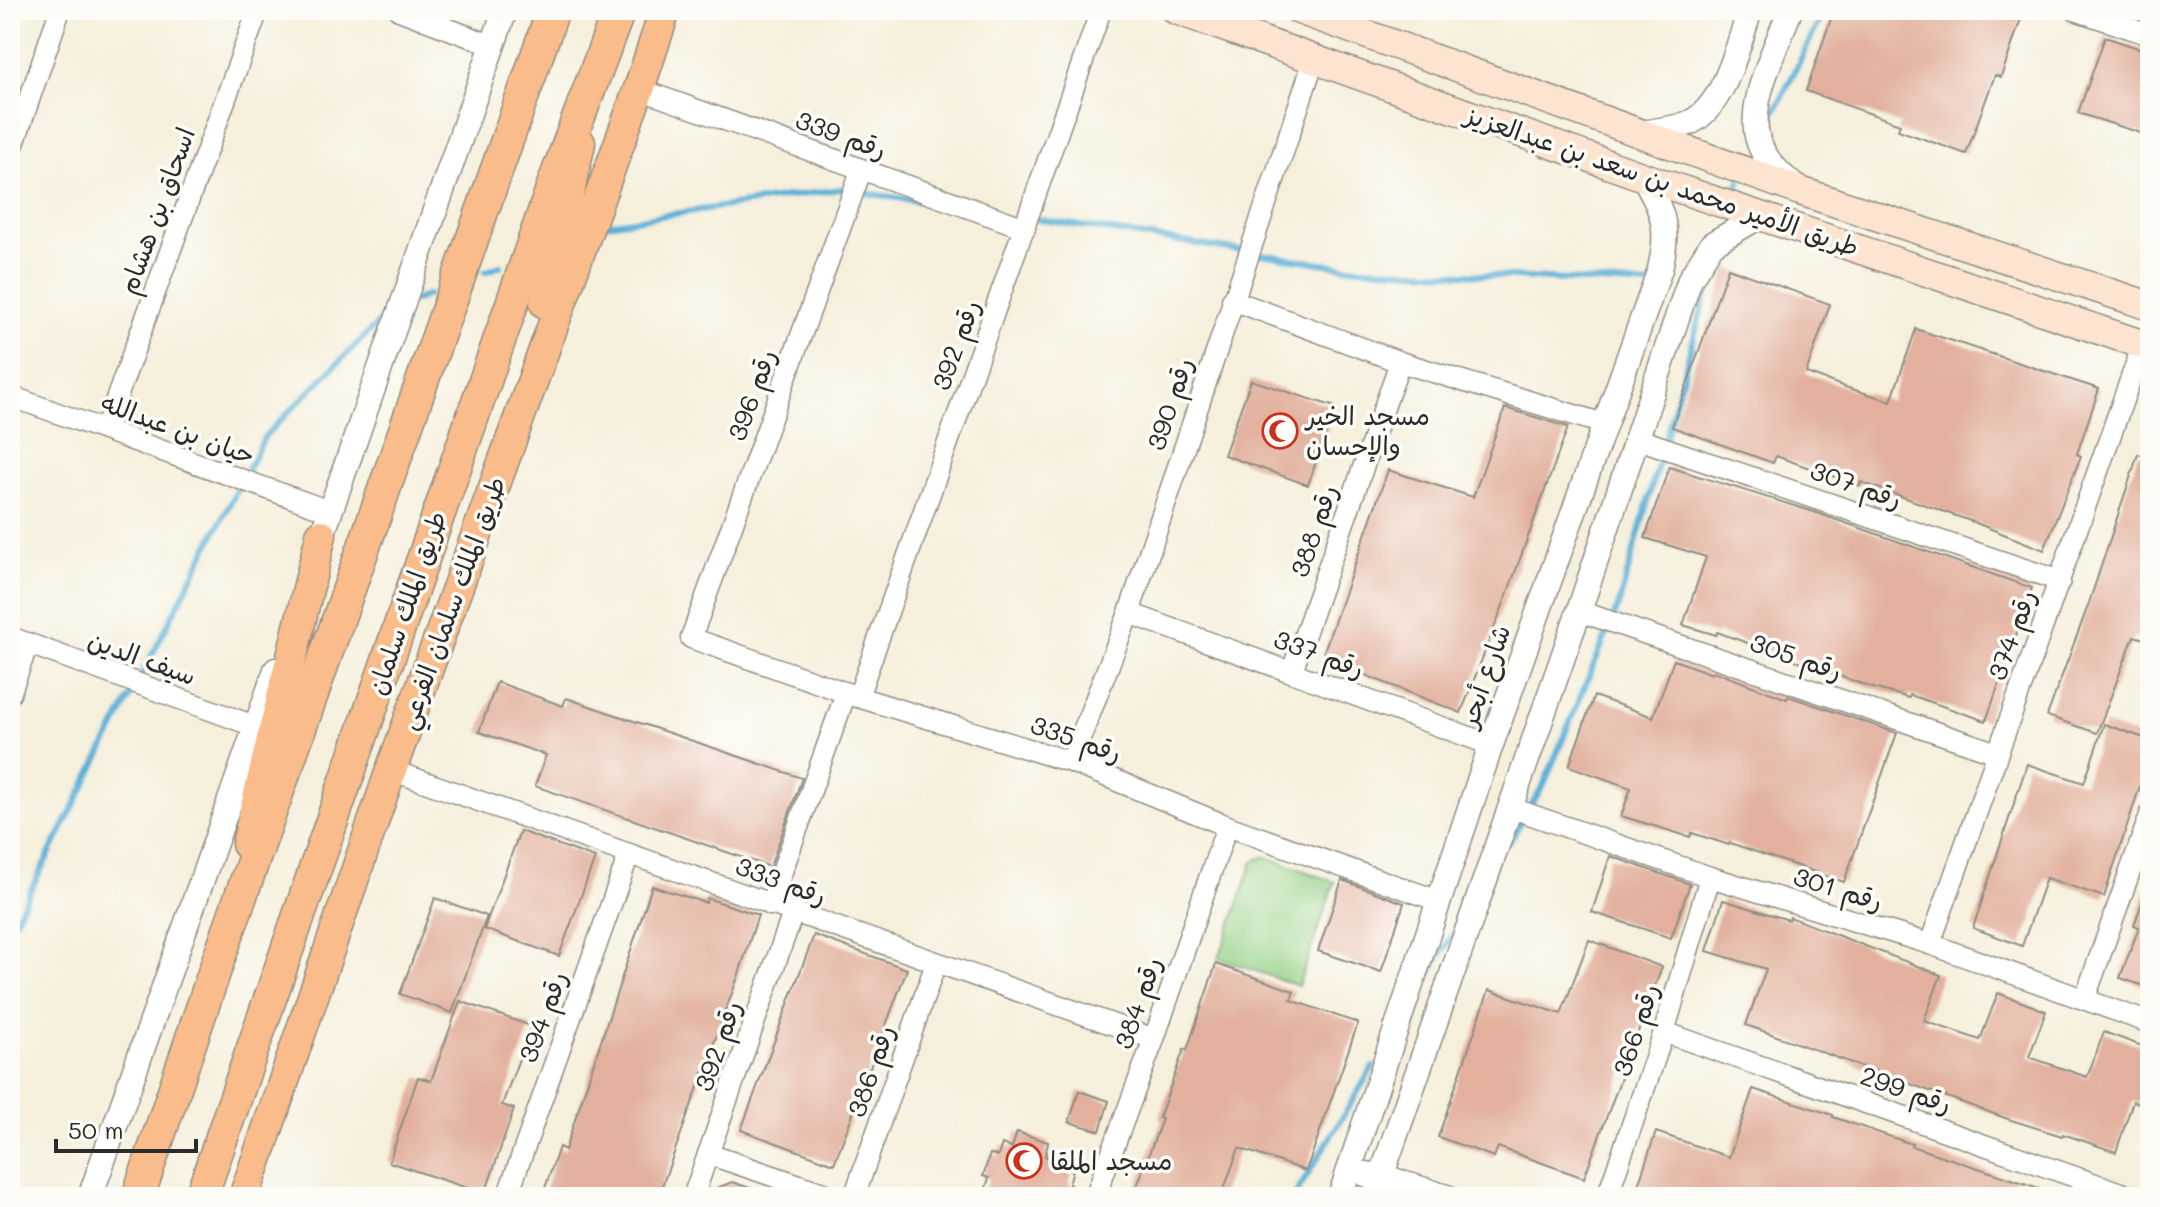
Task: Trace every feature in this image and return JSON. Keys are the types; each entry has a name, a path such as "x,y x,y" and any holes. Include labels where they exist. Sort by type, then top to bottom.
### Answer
{"highway":[{"path":"138,1197 219,958 553,10"},
{"name":"طريق الملك سلمان","path":"201,1197 549,198 619,10"}],"main road":[{"name":"طريق الملك سلمان الفرعي","path":"244,1197 391,770 665,10"},
{"name":"طريق الأمير محمد بن سعد بن عبدالعزيز","path":"1176,10 1644,177 2147,346"},
{"name":"طريق الأمير محمد بن سعد بن عبدالعزيز","path":"1299,10 1332,16 1800,191 2150,306"},
{"path":"520,418 594,79"},
{"path":"219,958 325,523"}],"street":[{"path":"10,155 60,10"},
{"name":"اسحاق بن هشام","path":"105,430 258,10"},
{"path":"399,10 491,45"},
{"path":"90,1197 257,727 325,523 505,10"},
{"name":"رقم 392","path":"770,905 852,695 1025,228 1101,10"},
{"path":"1642,133 1689,124 1707,112 1727,77 1750,10"},
{"path":"1790,10 1758,97 1756,121 1759,143 1773,167 1800,191"},
{"path":"2075,10 2150,35"},
{"path":"1734,57 1734,70 1742,78 1761,75 1769,67"},
{"name":"رقم 390","path":"1071,762 1129,613 1314,60"},
{"name":"رقم 339","path":"639,89 1025,228"},
{"name":"رقم 396","path":"691,638 861,171"},
{"name":"شارع أبحر","path":"1344,1190 1491,745 1660,269 1667,240 1661,210 1644,177"},
{"path":"1378,1186 1579,611 1690,279 1712,244 1760,216"},
{"path":"1660,269 1690,279"},
{"path":"1232,300 1400,362 1604,424"},
{"name":"رقم 374","path":"1930,944 2147,346"},
{"name":"رقم 388","path":"1292,671 1400,362"},
{"name":"حيان بن عبدالله","path":"10,396 105,430 325,523"},
{"name":"رقم 307","path":"1635,438 2060,581"},
{"name":"رقم 305","path":"1579,611 1997,753"},
{"name":"رقم 337","path":"1129,613 1491,745"},
{"name":"رقم 335","path":"691,638 852,695 1071,762 1227,826 1439,901"},
{"path":"10,694 19,641"},
{"name":"سيف الدين","path":"19,641 257,727"},
{"name":"رقم 333","path":"391,770 1154,1039"},
{"name":"رقم 301","path":"1509,807 1710,877 1930,944 2150,1023"},
{"path":"2085,998 2150,815"},
{"name":"رقم 384","path":"1095,1197 1154,1039 1227,826"},
{"name":"رقم 394","path":"507,1197 629,854"},
{"name":"رقم 366","path":"1607,1197 1664,1032 1710,877"},
{"name":"رقم 392","path":"693,1197 793,913"},
{"name":"رقم 386","path":"854,1197 936,963"},
{"name":"رقم 299","path":"1664,1032 2132,1197"},
{"path":"708,1154 835,1197"},
{"path":"1344,1190 1378,1186 1447,1197"}],"green space":[{"path":"1264,856 1335,882 1298,986 1219,958 1253,862"}],"building":[{"path":"1834,10 2024,10 2001,77 1995,75 1966,154 1898,130 1900,124 1806,91"},
{"path":"2105,37 2150,52 2150,136 2078,113"},
{"path":"1728,268 1830,304 1806,373 1845,387 1891,401 1916,329 2099,389 2077,454 2081,456 2044,550 1861,482 1860,486 1776,456 1773,463 1672,427"},
{"name":"مسجد الخير والإحسان","path":"1251,380 1335,407 1308,485 1224,455"},
{"path":"1505,408 1568,427 1461,713 1332,662 1324,651 1388,470 1473,497"},
{"path":"2138,454 2150,458 2150,641 2134,636 2097,733 2047,716 2089,603"},
{"path":"1669,467 1814,512 2032,588 1986,721 1910,695 1909,698 1870,687 1717,632 1716,635 1683,625 1706,557 1645,538"},
{"path":"1674,660 1897,733 1844,882 1730,843 1692,833 1690,837 1621,816 1631,788 1569,766 1594,696 1653,717"},
{"path":"497,682 563,706 566,698 802,778 770,867 535,786 546,755 479,732"},
{"path":"2104,724 2150,740 2150,755 2104,897 2046,878 2022,946 1973,928 2027,764 2084,783"},
{"path":"520,831 595,858 559,956 484,929"},
{"path":"1610,856 1690,884 1671,938 1592,912"},
{"path":"1342,880 1404,903 1381,972 1318,951"},
{"path":"652,886 706,903 707,898 758,915 739,974 658,1197 542,1197 559,1147 565,1150"},
{"path":"2148,886 2150,988 2120,978 2139,927 2134,925"},
{"path":"435,898 487,916 452,1013 400,994"},
{"path":"1723,900 1789,920 1790,917 1941,975 1924,1021 1980,1040 1998,993 2046,1011 2029,1057 2087,1077 2104,1032 2150,1049 2150,1107 2133,1101 2116,1152 2008,1119 1746,1025 1766,969 1707,951"},
{"path":"814,935 907,969 834,1164 741,1130"},
{"path":"1589,940 1662,967 1584,1178 1498,1147 1494,1157 1438,1137 1489,990 1561,1014"},
{"path":"1216,964 1294,991 1291,1000 1358,1023 1306,1171 1239,1148 1221,1197 1133,1197 1162,1119 1159,1118 1184,1049 1187,1050"},
{"path":"460,1001 531,1026 502,1105 514,1109 485,1194 389,1162 418,1077 431,1081"},
{"path":"1753,1089 2057,1194 2056,1197 1654,1197 1636,1191 1656,1132 1729,1157"},
{"path":"1079,1091 1109,1101 1100,1131 1069,1122"},
{"name":"مسجد الملقا","path":"1017,1132 1048,1142 1045,1156 1074,1166 1069,1184 1082,1197 983,1197 989,1178 983,1176 990,1154 998,1156 1002,1144 1012,1148"},
{"path":"732,1182 768,1194 768,1197 707,1197 709,1191"}],"waterway":[{"path":"1764,133 1825,10"},
{"path":"1734,195 1740,181"},
{"path":"607,224 848,190"},
{"path":"859,192 931,203"},
{"path":"1029,218 1345,267 1650,285"},
{"path":"1509,842 1544,784 1618,607 1717,255"},
{"path":"485,272 500,266"},
{"path":"1693,290 1707,292"},
{"path":"413,301 428,295"},
{"path":"10,930 265,436 390,311"},
{"path":"1422,985 1458,926"},
{"path":"1294,1197 1373,1067"}],"place":[{"name":"مسجد الخير والإحسان","path":"1280,431"},
{"name":"مسجد الملقا","path":"1024,1161"}]}
